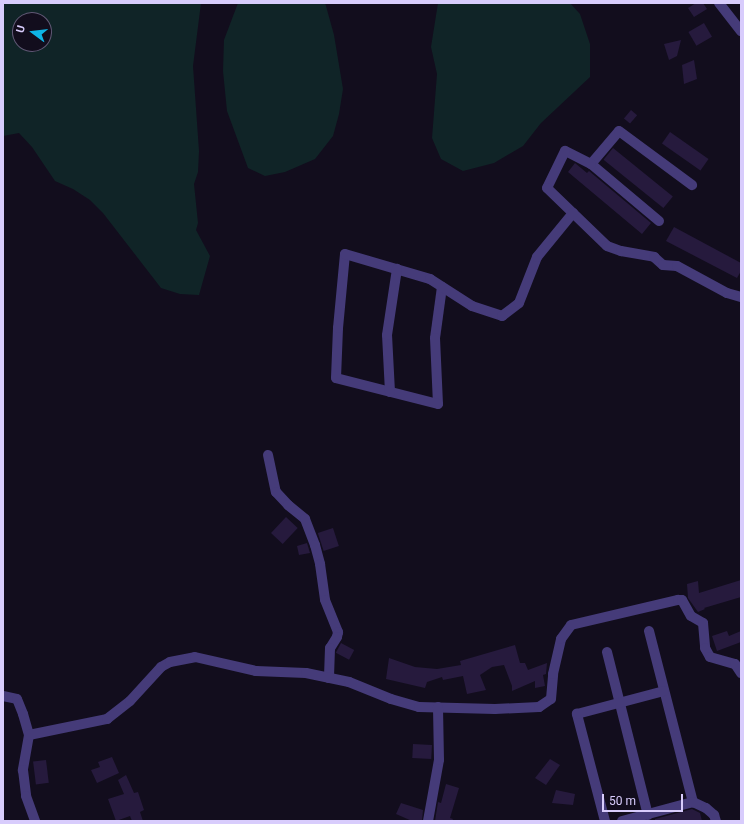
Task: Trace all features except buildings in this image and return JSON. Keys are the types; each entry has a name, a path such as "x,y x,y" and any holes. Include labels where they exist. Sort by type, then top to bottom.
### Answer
{"street":[{"path":"719,3 741,31"},
{"path":"591,164 619,131 692,185"},
{"path":"659,221 591,164 565,151 547,188 607,246 620,251 654,257 663,265 677,266 727,294 741,297"},
{"path":"442,287 435,338 438,404 336,378 338,328 344,254 430,279 472,306 502,316 519,303 537,257 573,213"},
{"path":"390,392 388,335 397,269"},
{"path":"268,455 276,492 288,505 305,519 315,545 320,564 325,600 338,632 338,637 330,648 329,678"},
{"path":"28,735 107,719 130,700 161,667 184,658 195,657 256,671 306,674 349,682 392,699 419,707 495,709 539,707 551,700 554,674 561,639 571,625 678,600 682,600 691,616 703,623 705,648 710,657 735,664 741,673"},
{"path":"648,631 694,802"},
{"path":"607,652 621,702 648,814"},
{"path":"605,821 578,714 664,691"},
{"path":"3,696 17,699 20,704 28,735 22,770 26,796 36,821"},
{"path":"428,821 439,760 438,707"},
{"path":"622,821 694,802 706,808 714,815 716,821"}],"green space":[{"path":"3,3 201,3 193,66 199,151 198,172 194,184 198,223 196,230 210,256 199,295 180,294 161,288 103,213 90,200 73,189 55,181 32,147 19,133 3,136"},
{"path":"238,3 325,3 326,6 334,35 343,89 339,114 333,136 315,159 285,172 265,176 248,168 227,111 223,71 224,40"},
{"path":"438,3 570,3 580,14 590,44 590,77 541,123 523,146 494,163 463,171 441,159 432,138 437,74 431,47"}]}
